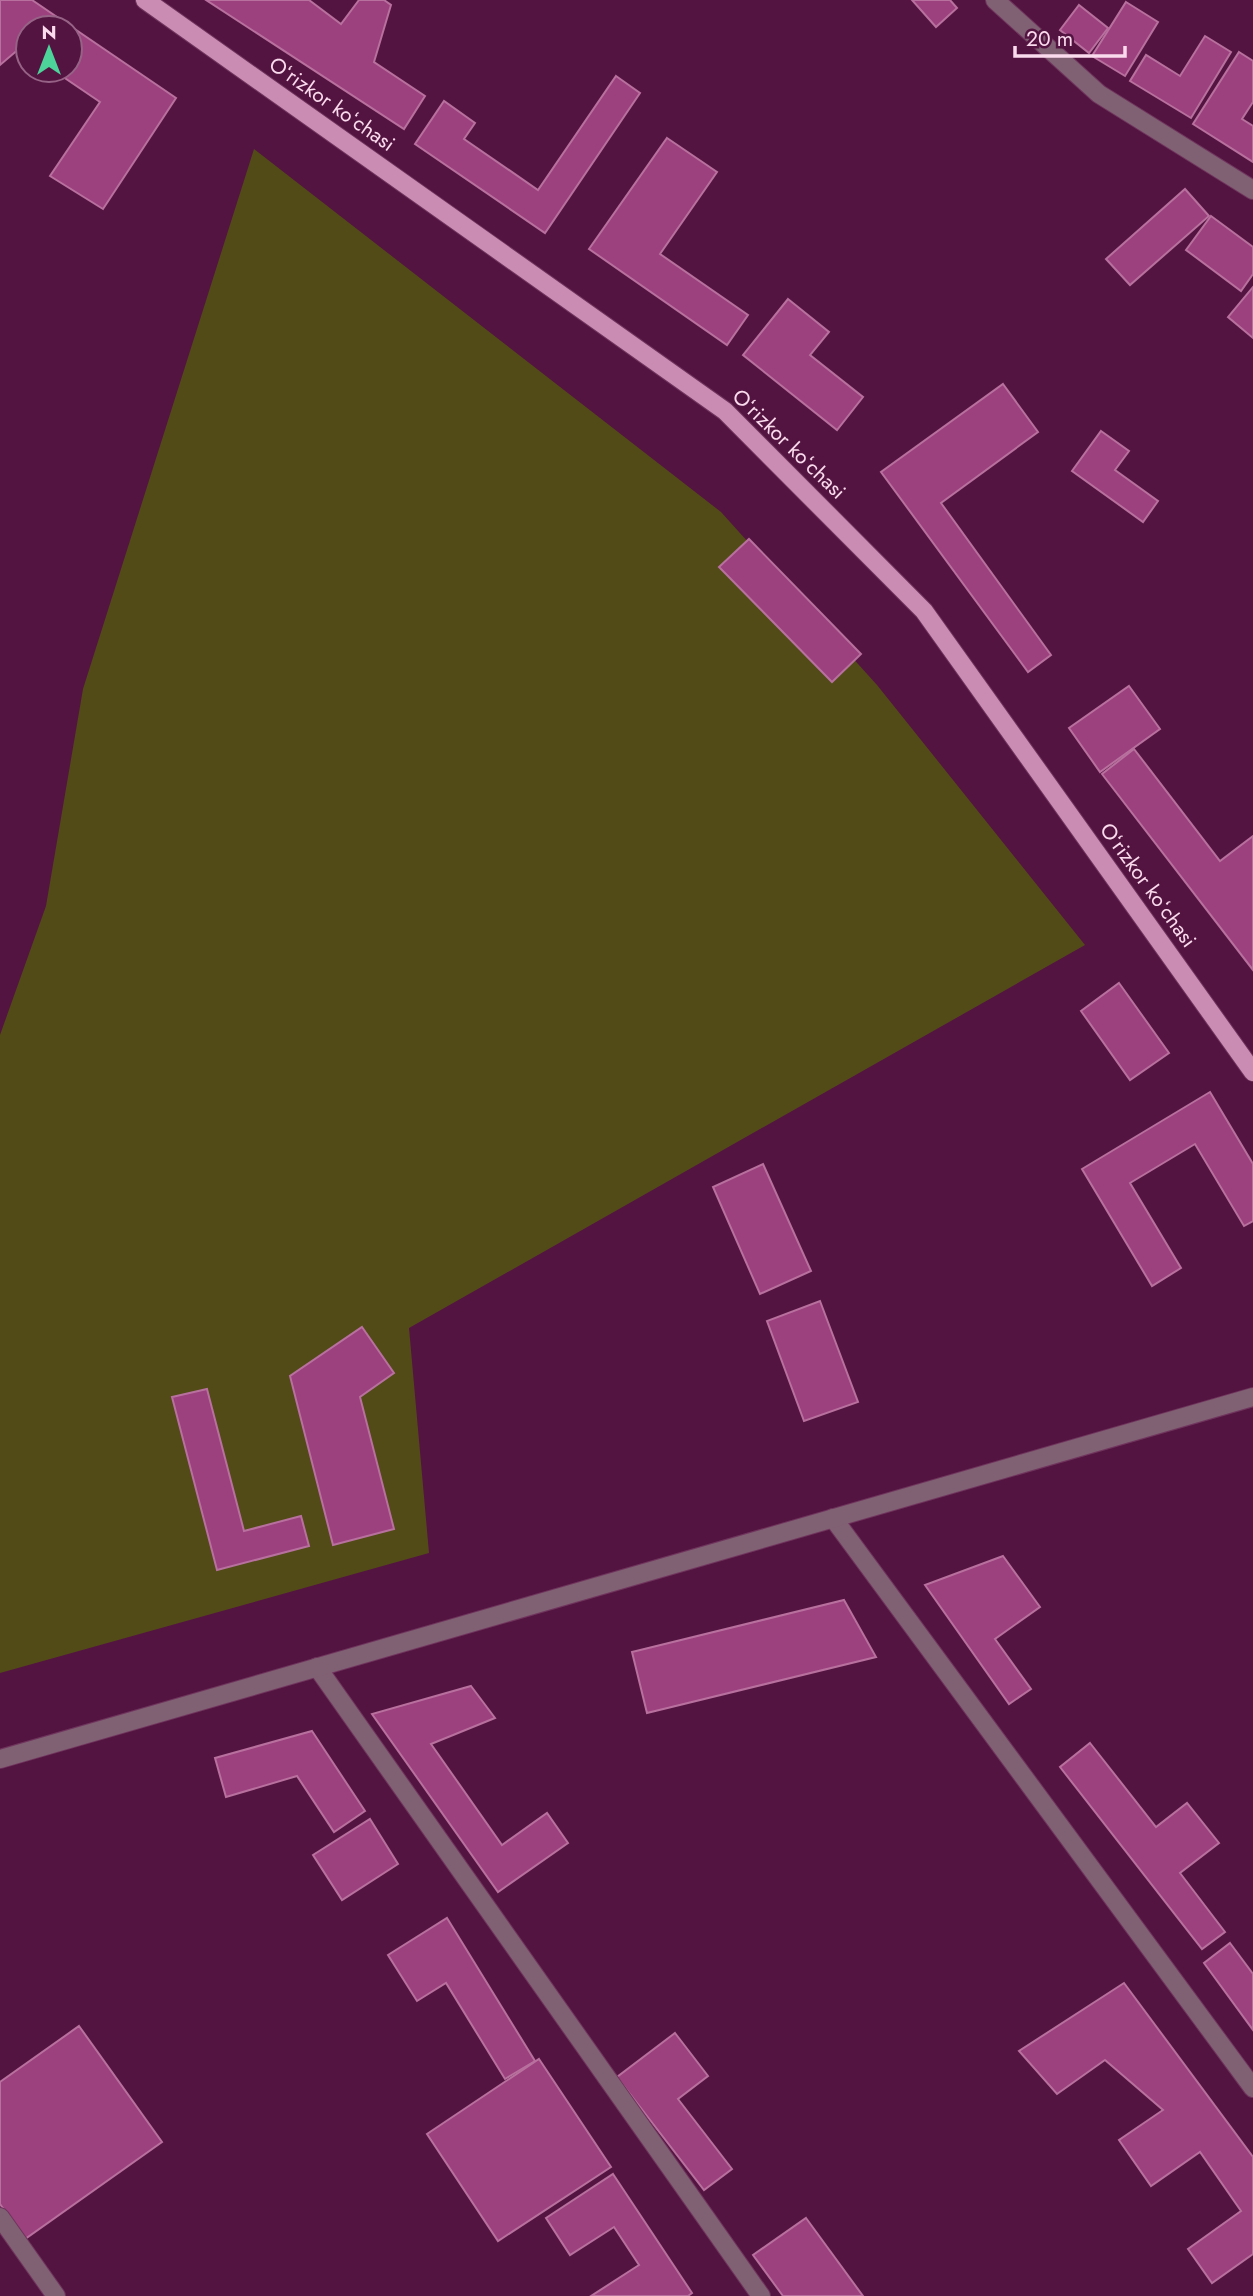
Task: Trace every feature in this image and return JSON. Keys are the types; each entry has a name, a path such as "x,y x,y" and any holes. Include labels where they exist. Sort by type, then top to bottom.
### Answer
{"main road":[{"name":"Oʻrizkor koʻchasi","path":"145,0 725,411 924,611 1253,1072"}],"street":[{"path":"995,0 1099,94 1253,190"},
{"path":"0,1759 1253,1397"},
{"path":"833,1518 1253,2088"},
{"path":"317,1667 761,2296"},
{"path":"0,2217 56,2296"}],"shaded area":[{"path":"254,149 721,512 877,685 1085,945 409,1328 429,1553 0,1673 0,1035 46,906 83,689"}],"building":[{"path":"0,0 32,0 53,14 14,14 14,53 0,65"},
{"path":"206,0 309,0 341,24 359,0 384,0 391,5 374,62 425,96 404,129"},
{"path":"912,0 950,0 957,8 936,27"},
{"path":"1126,2 1158,22 1125,76 1092,56"},
{"path":"1079,5 1108,28 1089,53 1060,30"},
{"path":"84,35 176,98 103,209 50,176 100,102 74,84 84,84"},
{"path":"1205,36 1231,52 1191,118 1130,81 1146,55 1180,76"},
{"path":"1239,52 1253,61 1253,102 1242,119 1253,126 1253,162 1193,124"},
{"path":"616,76 640,93 545,233 415,144 444,101 475,123 464,139 538,190"},
{"path":"667,138 717,172 660,254 748,315 727,345 589,249"},
{"path":"1185,189 1209,216 1130,285 1106,259"},
{"path":"1211,216 1253,247 1253,274 1241,291 1186,250"},
{"path":"1253,287 1253,338 1228,317"},
{"path":"788,299 829,332 810,355 863,397 837,430 743,355"},
{"path":"1003,384 1038,432 941,503 1051,655 1028,672 881,472"},
{"path":"1101,431 1129,451 1115,470 1158,501 1143,522 1072,471"},
{"path":"749,539 861,654 832,682 719,567"},
{"path":"1129,686 1160,729 1100,772 1069,728"},
{"path":"1134,749 1220,861 1253,836 1253,970 1102,774"},
{"path":"1119,983 1169,1053 1130,1080 1081,1011"},
{"path":"1210,1092 1253,1164 1253,1221 1244,1226 1195,1144 1130,1183 1181,1268 1152,1286 1082,1169"},
{"path":"763,1164 811,1271 760,1294 713,1187"},
{"path":"820,1301 858,1402 804,1421 767,1321"},
{"path":"362,1327 394,1373 360,1397 394,1529 333,1545 290,1376"},
{"path":"207,1389 244,1531 301,1516 309,1546 217,1570 172,1397"},
{"path":"1003,1556 1040,1607 995,1639 1031,1689 1009,1704 925,1585"},
{"path":"844,1600 876,1657 647,1713 632,1652"},
{"path":"471,1686 495,1718 431,1744 502,1845 547,1813 568,1843 498,1892 372,1714"},
{"path":"312,1731 365,1811 334,1832 297,1776 226,1797 215,1758"},
{"path":"1090,1743 1156,1827 1187,1803 1219,1843 1180,1873 1225,1932 1202,1949 1060,1767"},
{"path":"370,1819 398,1864 342,1900 313,1855"},
{"path":"447,1918 535,2061 505,2079 446,1983 417,2001 388,1955"},
{"path":"1230,1943 1253,1974 1253,2030 1204,1963"},
{"path":"1124,1983 1253,2157 1253,2254 1212,2283 1188,2249 1241,2211 1200,2152 1151,2186 1119,2140 1163,2110 1105,2060 1057,2094 1019,2051"},
{"path":"79,2026 162,2142 25,2239 0,2204 0,2082"},
{"path":"675,2033 708,2076 678,2099 732,2169 704,2190 617,2077"},
{"path":"539,2059 611,2167 498,2241 427,2134"},
{"path":"613,2174 692,2293 688,2296 591,2296 639,2265 614,2227 570,2255 546,2218"},
{"path":"806,2218 863,2296 783,2296 753,2255"}]}
